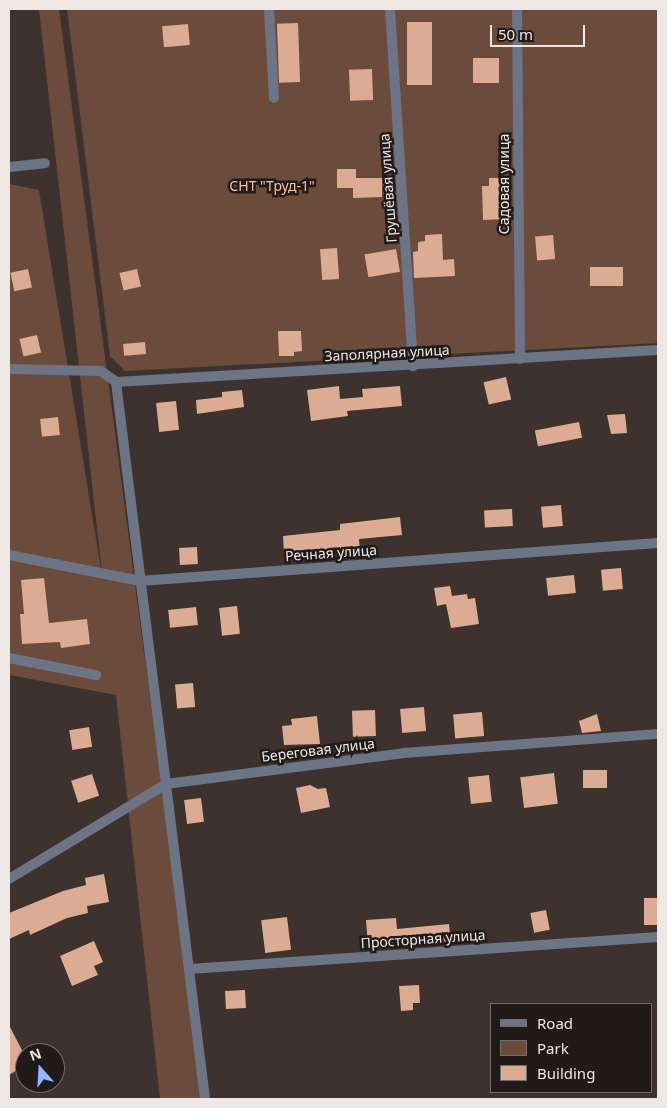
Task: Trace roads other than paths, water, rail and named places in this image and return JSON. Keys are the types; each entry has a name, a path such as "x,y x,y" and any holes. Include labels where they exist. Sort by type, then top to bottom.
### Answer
{"street":[{"path":"269,9 274,98"},
{"name":"Грушёвая улица","path":"390,9 413,366"},
{"name":"Садовая улица","path":"517,9 520,359"},
{"path":"9,167 44,164"},
{"name":"Заполярная улица","path":"116,382 413,366 658,350"},
{"path":"9,369 101,371 116,382 205,1099"},
{"name":"Речная улица","path":"9,555 140,581 658,542"},
{"path":"9,658 96,675"},
{"name":"Береговая улица","path":"9,879 166,784 404,753 658,734"},
{"name":"Просторная улица","path":"189,969 658,937"}],"park label":[{"name":"СНТ \"Труд-1\"","path":"272,186"}]}
